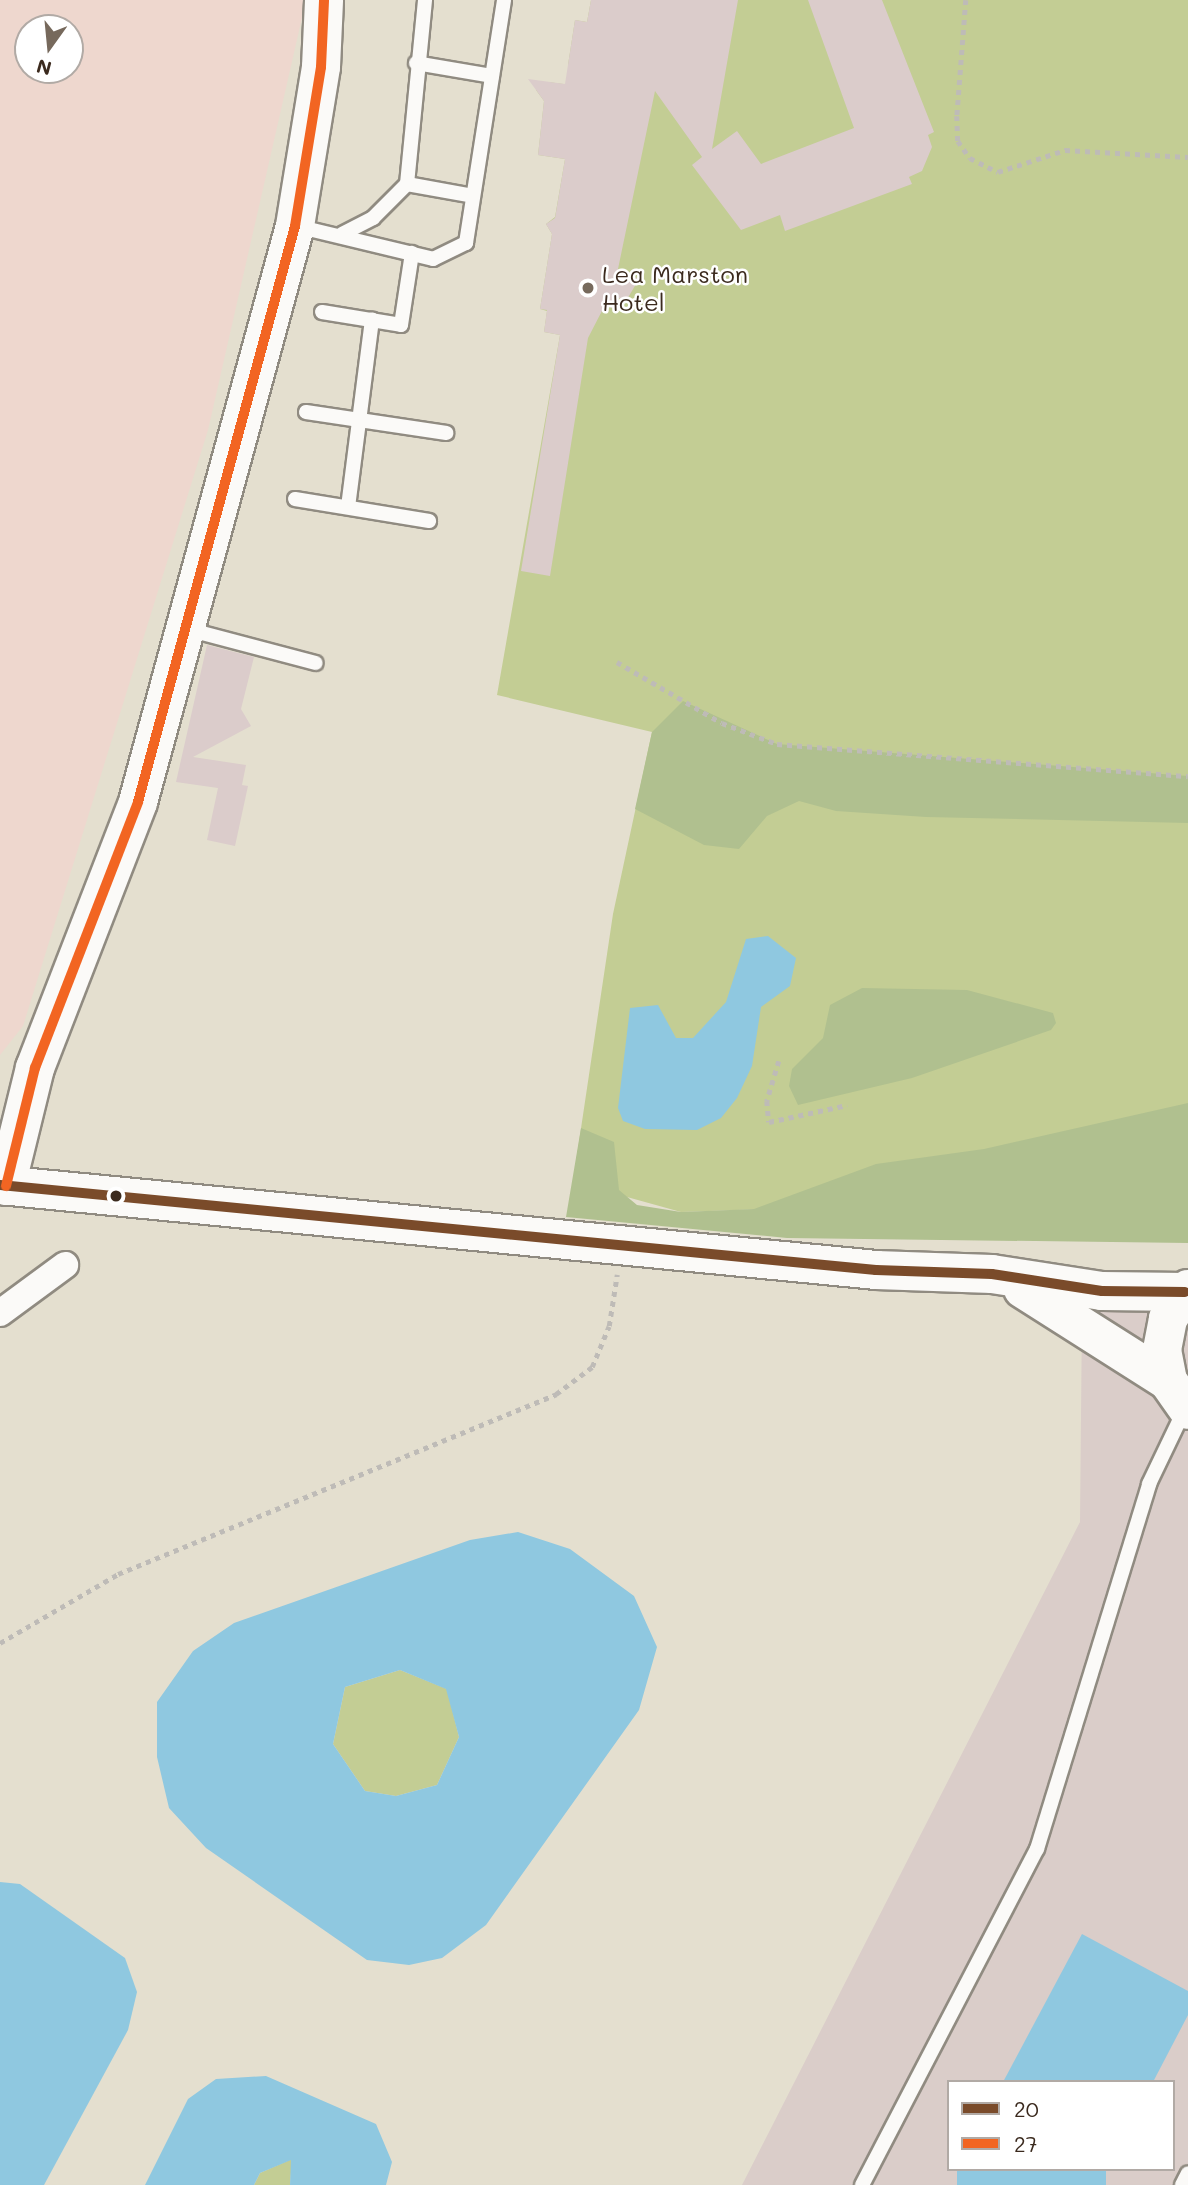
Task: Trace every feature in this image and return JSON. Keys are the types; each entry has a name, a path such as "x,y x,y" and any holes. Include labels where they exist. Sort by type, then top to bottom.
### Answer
{"main road":[{"path":"324,0 321,67 295,226 138,802 35,1068 3,1185 623,1243 876,1270 992,1274 1102,1292 1186,1291"},
{"path":"992,1274 1088,1325 1181,1400"},
{"path":"1181,1400 1163,1350 1168,1319 1186,1291"}],"street":[{"path":"0,1313 65,1265"}],"lane":[{"path":"341,234 373,218 407,184 416,63 425,0"},
{"path":"295,226 341,234 433,259 466,243 504,0"},
{"path":"416,63 492,76"},
{"path":"407,184 474,196"},
{"path":"322,312 401,326 412,253"},
{"path":"348,507 372,320"},
{"path":"306,412 446,433"},
{"path":"295,499 429,522"},
{"path":"186,628 316,663"},
{"path":"862,2185 1037,1849 1149,1484 1181,1400"},
{"path":"1182,2185 1188,2173"}],"path":[{"path":"966,0 957,116 958,141 970,158 998,172 1065,150 1188,157"},
{"path":"617,662 722,723 777,744 1188,776"},
{"path":"779,1061 766,1101 769,1122 846,1105"},
{"path":"0,1643 118,1574 555,1394 592,1367 610,1326 623,1243"}],"shaded area":[{"path":"0,0 306,0 208,430 23,1026 0,1055"},
{"path":"1188,1304 1188,2185 742,2185 1080,1522 1082,1311"}],"green space":[{"path":"591,0 1188,0 1188,1206 984,1201 681,1212 573,1182 613,914 652,732 497,695 560,335 544,332 547,311 540,309 552,234 546,224 555,217 565,159 538,155 544,101 536,90 548,82 586,87 568,65 575,20 587,22"},
{"path":"683,701 777,744 1188,776 1188,823 926,817 836,811 799,801 767,816 739,849 704,845 635,809 652,732"},
{"path":"862,988 967,990 1053,1013 1056,1023 1051,1030 912,1078 798,1105 789,1086 792,1069 823,1038 830,1005"},
{"path":"1188,1103 1188,1243 787,1238 566,1217 581,1128 614,1142 619,1190 637,1205 681,1212 754,1209 876,1164 984,1149"},
{"path":"400,1670 447,1689 459,1737 437,1785 396,1796 365,1791 333,1744 345,1687"},
{"path":"292,2159 290,2185 254,2185 260,2173"}],"water":[{"path":"768,936 796,958 790,986 761,1007 752,1066 737,1098 721,1118 697,1130 645,1129 623,1121 618,1108 630,1008 658,1005 676,1038 693,1038 726,1002 746,939"},
{"path":"518,1532 570,1549 634,1596 657,1647 639,1710 486,1925 442,1958 409,1965 367,1960 206,1848 169,1808 157,1757 157,1702 193,1651 234,1623 470,1540","holes":["400,1670 446,1689 459,1737 437,1785 396,1796 365,1791 333,1744 345,1687"]},
{"path":"0,1882 20,1884 125,1958 137,1992 128,2030 44,2185 0,2185"},
{"path":"1082,1934 1188,1991 1188,2015 1154,2080 1004,2080"},
{"path":"266,2076 376,2124 392,2162 386,2185 290,2185 291,2160 260,2173 254,2185 145,2185 188,2099 216,2079"},
{"path":"957,2171 1106,2171 1106,2185 957,2185"}],"building":[{"name":"Lea Marston Hotel","path":"591,0 738,0 712,149 737,131 761,164 854,128 808,0 882,0 934,132 928,135 932,147 922,171 909,177 912,184 785,231 780,215 741,230 692,165 702,157 655,91 618,269 639,279 626,301 619,298 614,309 605,305 588,338 550,576 521,571 560,335 544,332 547,310 540,309 552,234 546,224 555,218 565,159 538,155 544,101 528,79 565,84 575,20 587,22"},
{"path":"207,645 254,657 241,709 251,726 193,757 246,765 242,785 248,786 235,846 207,840 218,788 176,782"}],"transit line":[{"name":"27","path":"6,1186 35,1068 138,802 295,226 321,67 324,0"},
{"name":"20","path":"0,1185 876,1270 992,1274 1102,1291 1185,1292"}],"place":[{"name":"Lea Marston Hotel","path":"588,288"}]}
